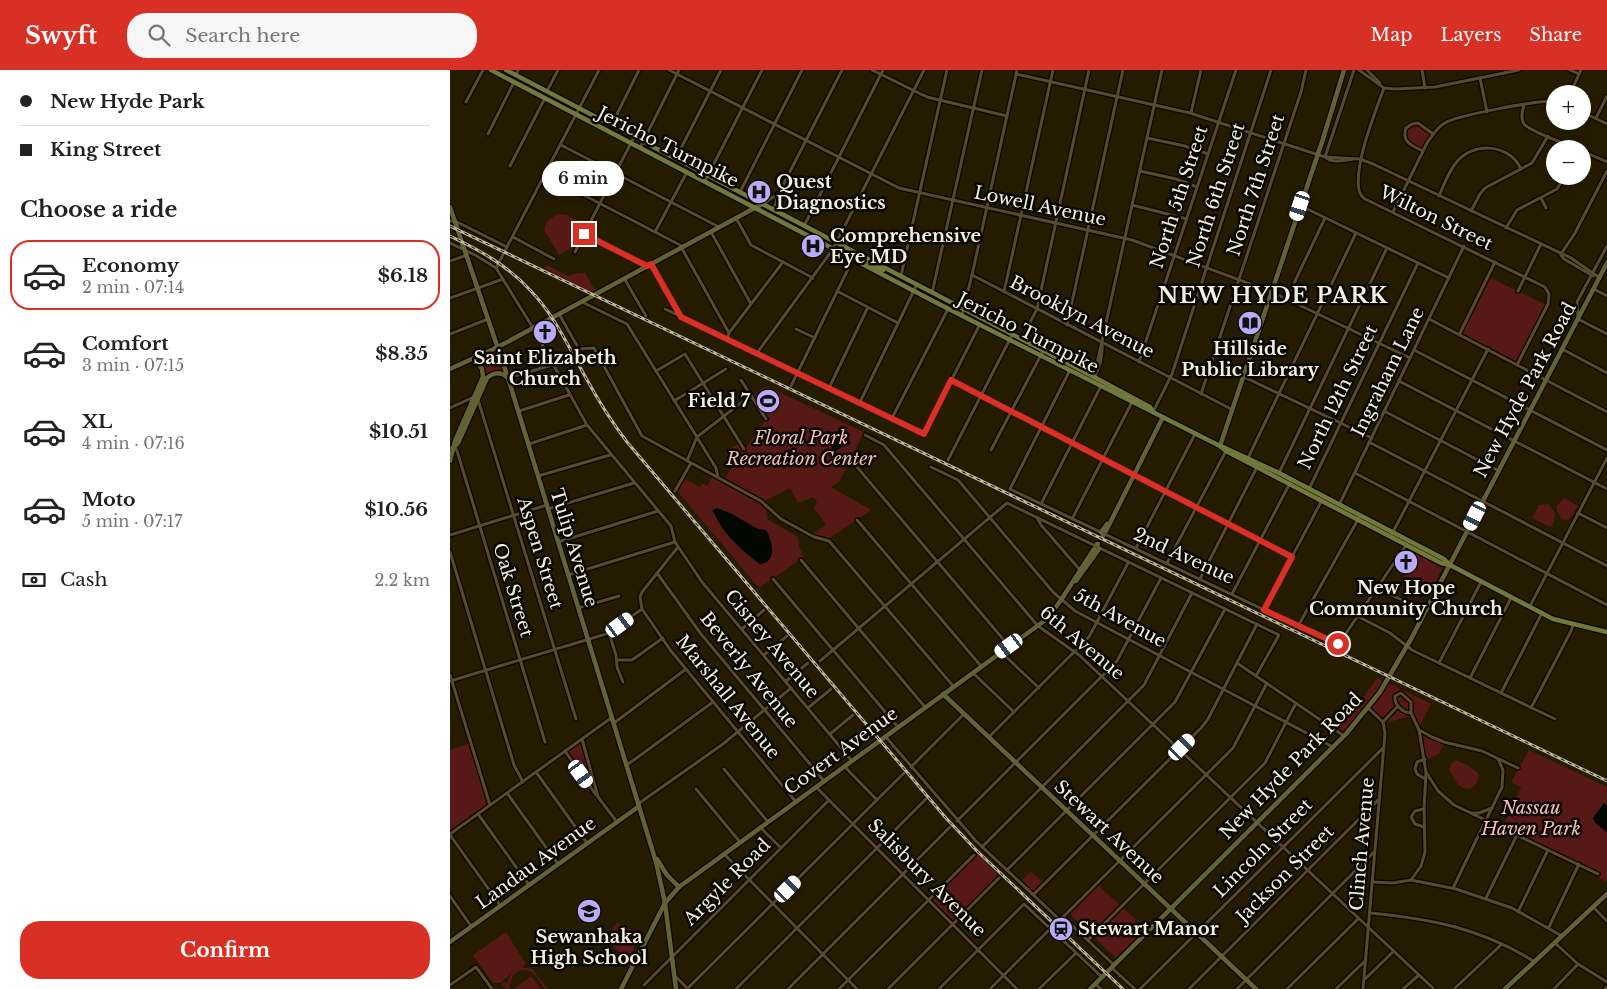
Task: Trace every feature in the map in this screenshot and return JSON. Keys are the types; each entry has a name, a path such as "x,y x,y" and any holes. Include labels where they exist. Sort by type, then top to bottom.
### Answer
{"main road":[{"name":"Jericho Turnpike","path":"491,70 914,291 1042,352 1132,402 1220,446 1257,468 1309,489 1322,499"},
{"name":"Jericho Turnpike","path":"506,70 517,72 547,91 917,284 980,324 1011,337"},
{"path":"1220,446 1344,70"},
{"path":"450,369 498,347 762,204"},
{"name":"Tulip Avenue","path":"450,206 453,221 467,252 529,444 652,852 665,903 676,989"},
{"path":"862,264 866,262 899,275"},
{"name":"New Hyde Park Road","path":"1090,989 1344,736 1386,683 1426,612 1607,263"},
{"name":"Jericho Turnpike","path":"1042,352 1070,369 1093,379"},
{"path":"450,454 485,377 474,358"},
{"path":"485,377 499,373 508,378"},
{"name":"Jericho Turnpike","path":"1102,384 1150,407 1153,412"},
{"path":"1103,534 1163,417"},
{"path":"450,462 452,447"},
{"name":"Jericho Turnpike","path":"1227,450 1279,473 1298,488 1339,507 1407,543 1444,559 1450,565 1529,607 1573,625 1607,632"},
{"path":"1298,488 1307,491 1309,489"},
{"path":"1068,590 1082,573 1097,546"},
{"name":"Covert Avenue","path":"621,989 665,903 679,887 1038,626 1050,616 1097,546"},
{"name":"Stewart Avenue","path":"943,694 1256,989"},
{"name":"Landau Avenue","path":"450,942 638,806"},
{"path":"652,852 667,875 679,887"},
{"path":"1505,989 1607,894"}],"street":[{"path":"466,102 483,70"},
{"path":"547,91 558,70"},
{"path":"450,242 496,268 599,70"},
{"path":"612,124 639,70"},
{"name":"Lowell Avenue","path":"669,70 899,188 1125,238 1287,298 1410,358"},
{"path":"640,148 679,70"},
{"path":"676,158 721,70"},
{"path":"705,182 762,70"},
{"path":"739,192 802,70"},
{"path":"774,210 778,194 842,70"},
{"path":"872,70 927,97 1007,116"},
{"path":"804,226 884,70"},
{"path":"757,353 833,249 924,70"},
{"path":"899,275 947,70"},
{"path":"932,293 982,70"},
{"path":"1004,292 1053,70"},
{"path":"1021,342 1037,309 1089,70"},
{"path":"1067,325 1123,70"},
{"path":"1093,379 1162,70"},
{"path":"1191,113 1201,70"},
{"name":"North 5th Street","path":"1139,362 1236,70"},
{"name":"North 6th Street","path":"1153,412 1170,378 1271,70"},
{"name":"North 7th Street","path":"1201,394 1301,92 1306,70"},
{"path":"1325,157 1354,70"},
{"path":"1359,70 1384,88 1395,89 1425,88 1519,70"},
{"path":"1367,70 1384,88"},
{"path":"1422,70 1425,88"},
{"path":"1570,70 1579,74"},
{"path":"1574,85 1581,70"},
{"path":"963,313 1016,72 1051,82 1191,113 1325,157 1360,159 1541,244 1600,278"},
{"path":"1480,78 1487,112"},
{"path":"488,134 514,82"},
{"name":"Wilton Street","path":"1384,88 1360,159 1358,187 1360,194 1366,199 1546,288 1549,297 1548,304 1517,365"},
{"path":"1596,118 1607,96"},
{"path":"510,166 545,98"},
{"path":"1393,212 1423,151 1433,134 1442,125 1451,120 1487,112 1546,102"},
{"path":"1524,105 1521,114 1525,126 1557,140"},
{"path":"1591,116 1607,124"},
{"path":"1423,151 1407,142 1404,136 1406,128 1418,123 1433,134"},
{"path":"575,252 634,136"},
{"path":"1471,211 1485,188 1535,160 1548,136"},
{"path":"1147,138 1184,146 1208,154"},
{"path":"560,145 719,227"},
{"path":"1439,196 1455,164 1474,150 1486,148 1502,150 1513,156 1521,169"},
{"path":"1591,155 1607,162"},
{"path":"1140,171 1176,179 1197,187"},
{"path":"1561,254 1575,233 1607,171"},
{"path":"655,232 687,172"},
{"path":"545,176 680,245 729,334"},
{"path":"1506,228 1517,210 1556,190 1560,185"},
{"path":"762,204 778,194"},
{"path":"1541,198 1546,208"},
{"path":"1132,205 1187,219"},
{"path":"1300,206 1449,278"},
{"path":"450,215 453,221 507,247"},
{"path":"736,218 751,245 813,278"},
{"path":"1287,298 1325,218"},
{"path":"711,232 752,304"},
{"path":"1248,458 1356,233"},
{"path":"584,234 649,265 681,317"},
{"path":"512,237 554,258"},
{"path":"1518,291 1541,244"},
{"name":"Ingraham Lane","path":"1339,507 1464,246"},
{"path":"1607,246 1578,302 1578,319 1607,334"},
{"path":"1279,473 1387,248"},
{"path":"450,262 467,252"},
{"path":"791,386 853,259"},
{"path":"727,339 783,262"},
{"path":"1459,334 1495,262"},
{"name":"North 12th Street","path":"1309,489 1418,263"},
{"name":"Cisney Avenue","path":"496,268 533,328 587,425 610,455 672,527 674,542 702,582 852,761"},
{"name":"Brooklyn Avenue","path":"972,276 1233,410"},
{"path":"624,278 646,316"},
{"path":"450,298 503,279"},
{"path":"860,402 917,284"},
{"path":"1594,289 1607,296"},
{"path":"837,291 898,323"},
{"path":"581,302 627,324 716,468 718,478"},
{"path":"829,388 868,307"},
{"path":"892,418 948,308"},
{"path":"665,309 924,434 980,324"},
{"path":"559,314 579,350 594,348 642,435 761,501 778,517 795,527 814,537 829,540 954,686"},
{"path":"450,334 489,318"},
{"path":"1429,319 1607,412"},
{"path":"796,329 815,338"},
{"path":"948,460 1011,337"},
{"path":"1562,349 1607,373"},
{"path":"1414,350 1607,450"},
{"path":"1392,535 1488,350"},
{"path":"991,450 1042,352"},
{"path":"656,371 685,354 744,449"},
{"path":"508,378 552,364"},
{"path":"674,401 726,369"},
{"path":"1042,427 1070,369"},
{"path":"1244,377 1372,438"},
{"path":"741,380 766,419"},
{"path":"951,380 1292,557"},
{"path":"1399,381 1607,489"},
{"path":"1040,504 1102,384"},
{"path":"518,411 569,395"},
{"path":"675,491 689,462 697,438 751,396"},
{"path":"450,408 476,398"},
{"name":"Aspen Street","path":"476,398 576,719"},
{"path":"1072,518 1132,402"},
{"path":"1384,412 1499,471"},
{"path":"529,444 587,425"},
{"name":"2nd Avenue","path":"1042,427 1010,489 1338,644 1357,616"},
{"path":"1136,548 1195,434"},
{"name":"6th Avenue","path":"865,435 884,445 1038,626 1075,651 1434,989"},
{"path":"1369,442 1607,566"},
{"name":"Oak Street","path":"452,447 479,526 545,742"},
{"path":"1168,564 1227,450"},
{"path":"538,476 610,455"},
{"path":"1529,607 1607,458"},
{"path":"851,460 1009,646"},
{"name":"5th Avenue","path":"931,467 958,480 1061,600 1080,614 1333,747"},
{"path":"1200,579 1257,468"},
{"path":"1355,473 1607,605"},
{"path":"1232,594 1290,482"},
{"path":"450,534 634,483"},
{"path":"1264,610 1322,499"},
{"path":"820,661 1005,503 1090,542 1128,563 1257,624 1278,637 1256,676"},
{"path":"558,542 658,510"},
{"path":"1578,513 1607,528"},
{"path":"1037,517 1041,525 1080,570"},
{"path":"1298,626 1359,518"},
{"path":"857,520 982,666"},
{"path":"568,575 674,542"},
{"path":"1407,543 1357,616 1390,633 1407,647 1555,719"},
{"path":"451,680 609,633 642,609 640,597 642,592 678,547"},
{"path":"450,552 514,765 523,782"},
{"path":"801,560 926,707"},
{"path":"989,738 1089,637 1128,563"},
{"name":"Beverly Avenue","path":"657,573 701,634 824,782"},
{"path":"957,821 1117,661 1161,578"},
{"path":"773,579 898,727"},
{"path":"1439,663 1481,582"},
{"path":"1376,588 1426,612"},
{"path":"982,847 1144,685 1192,593"},
{"path":"578,608 619,596"},
{"path":"1470,678 1511,598"},
{"name":"Marshall Avenue","path":"642,609 686,669 796,802"},
{"path":"1007,870 1176,701 1225,609"},
{"path":"742,629 764,610"},
{"path":"1501,693 1542,613"},
{"path":"1033,895 1205,723 1257,624"},
{"path":"1531,708 1573,625"},
{"path":"609,633 617,660 617,667 623,682"},
{"path":"764,655 787,636"},
{"path":"617,660 632,660 663,638"},
{"path":"1001,652 1039,688"},
{"path":"786,682 808,663"},
{"path":"1237,663 1344,736"},
{"path":"613,723 686,669"},
{"path":"973,673 1014,712"},
{"path":"450,676 490,805"},
{"path":"885,736 957,821 1060,920 1233,748 1266,683"},
{"path":"638,806 723,744 791,688"},
{"path":"808,708 831,689"},
{"path":"1411,713 1406,713 1398,706 1395,697 1398,694 1401,693 1410,702 1411,713 1419,730 1426,772 1424,809 1426,848 1421,866 1411,880"},
{"path":"626,766 713,702"},
{"path":"1088,940 1265,763 1296,703"},
{"path":"1368,708 1383,722 1398,706"},
{"path":"911,767 964,714"},
{"path":"830,734 853,715"},
{"path":"500,905 450,834 612,718"},
{"name":"Clinch Avenue","path":"1364,989 1384,748 1383,722"},
{"path":"1419,730 1438,740 1482,751 1518,768"},
{"path":"582,739 598,797"},
{"name":"Lincoln Street","path":"1140,989 1384,748"},
{"path":"565,751 616,822"},
{"path":"1425,759 1417,762 1415,769 1417,774 1425,779"},
{"path":"1498,759 1504,770"},
{"path":"1454,888 1502,787 1504,770 1509,764"},
{"path":"844,766 877,800"},
{"path":"724,769 768,822"},
{"path":"536,772 587,843"},
{"path":"1426,772 1443,797 1454,805 1598,874"},
{"path":"674,974 688,989 904,773"},
{"name":"Salisbury Avenue","path":"816,787 1018,989"},
{"path":"696,789 740,842"},
{"path":"507,792 558,864"},
{"path":"736,989 926,799"},
{"name":"Jackson Street","path":"1188,989 1379,799"},
{"name":"Argyle Road","path":"644,985 829,800"},
{"path":"1471,813 1492,808"},
{"path":"1424,809 1415,811 1411,817 1415,824 1424,827"},
{"path":"478,814 530,885"},
{"path":"788,989 950,827"},
{"path":"760,828 780,848"},
{"path":"1486,898 1517,835"},
{"path":"1518,912 1548,850"},
{"path":"1237,989 1374,852"},
{"path":"724,854 857,989"},
{"path":"839,989 974,855"},
{"path":"1549,927 1579,864"},
{"path":"888,989 999,878"},
{"path":"1372,882 1393,883 1411,880 1454,888 1486,898 1518,912 1549,927 1562,936"},
{"path":"450,896 471,926"},
{"path":"939,989 1024,904 1102,977"},
{"path":"1593,908 1607,920"},
{"path":"1370,913 1416,917 1482,935 1534,962"},
{"path":"1063,917 1135,989"},
{"path":"1287,989 1358,919"},
{"path":"990,989 1050,929"},
{"path":"1555,943 1578,964 1607,982"},
{"path":"1454,989 1502,944"},
{"path":"1364,979 1394,951"},
{"path":"1039,989 1076,953"},
{"path":"1336,989 1366,960"},
{"path":"1554,989 1578,964"},
{"path":"450,986 476,967 492,989"},
{"path":"1403,989 1419,975"},
{"path":"1095,984 1101,989"}],"green space":[{"path":"1418,124 1432,134 1422,149 1406,140 1406,129 1409,126"},
{"path":"557,214 567,215 586,226 572,248 559,255 544,230 546,222"},
{"path":"547,265 568,276 585,272 592,286 598,291 589,291 544,268"},
{"path":"1489,277 1546,305 1516,362 1461,334"},
{"path":"495,351 498,353 503,370 502,372 494,372 487,375 479,359"},
{"name":"Floral Park Recreation Center","path":"766,386 864,432 839,482 831,487 871,510 830,538 812,534 826,525 814,508 817,502 814,497 798,503 790,488 765,501 767,519 798,537 799,547 804,557 759,588 678,492 685,479 700,487 702,483 707,486 713,476 718,479 724,479 734,465 725,452 738,444 744,451 766,419 753,397"},
{"path":"1564,498 1578,506 1569,520 1562,519 1557,512 1557,506"},
{"path":"1548,504 1555,513 1554,522 1550,527 1532,518 1539,505"},
{"path":"1416,554 1442,568 1431,592 1403,577"},
{"path":"1377,678 1432,704 1418,729 1411,716 1385,723 1368,709 1345,737 1336,731 1350,716"},
{"path":"1420,731 1444,743 1439,754 1426,760"},
{"path":"470,743 490,805 450,833 450,750"},
{"path":"580,743 595,791 567,752"},
{"name":"Nassau Haven Park","path":"1529,750 1607,787 1607,882 1599,878 1601,873 1503,827 1521,787 1511,782"},
{"path":"1456,760 1469,766 1479,774 1474,786 1466,789 1458,785 1449,770 1451,764"},
{"path":"977,853 999,876 952,922 930,900"},
{"path":"1031,871 1044,883 1032,895 1019,883"},
{"path":"1097,884 1146,929 1116,958 1069,913"},
{"path":"617,923 640,934 630,958 619,952 612,944 611,934"},
{"path":"506,932 526,964 522,967 532,969 548,989 545,989 535,976 527,970 515,973 511,980 510,989 506,989 502,984 504,982 507,984 511,973 501,983 493,983 473,955"},
{"path":"531,976 541,989 514,989"}],"shaded area":[{"path":"840,431 842,436 848,434 850,444 834,452 832,441 836,440 835,432"},
{"path":"717,508 758,529 766,530 772,550 766,562 760,564 740,548 728,535 712,510"},
{"path":"1604,803 1607,805 1607,832 1595,823 1593,818"}],"railway":[{"path":"450,226 1607,781"},
{"path":"450,236 493,259 522,282 540,301 561,333 600,402 627,442 945,817 977,851 1123,989"}],"place":[{"name":"Quest Diagnostics","path":"759,192"},
{"name":"Comprehensive Eye MD","path":"813,246"},
{"name":"Hillside Public Library","path":"1250,323"},
{"name":"Saint Elizabeth Church","path":"545,332"},
{"name":"Field 7","path":"768,401"},
{"name":"New Hope Community Church","path":"1406,562"},
{"name":"Sewanhaka High School","path":"589,911"},
{"name":"Stewart Manor","path":"1061,929"}],"district":[{"name":"NEW HYDE PARK","path":"1273,295"}],"route":[{"path":"584,234 647,266 651,264 681,317 924,434 951,380 1292,557 1264,610 1330,642 1338,644"}]}
